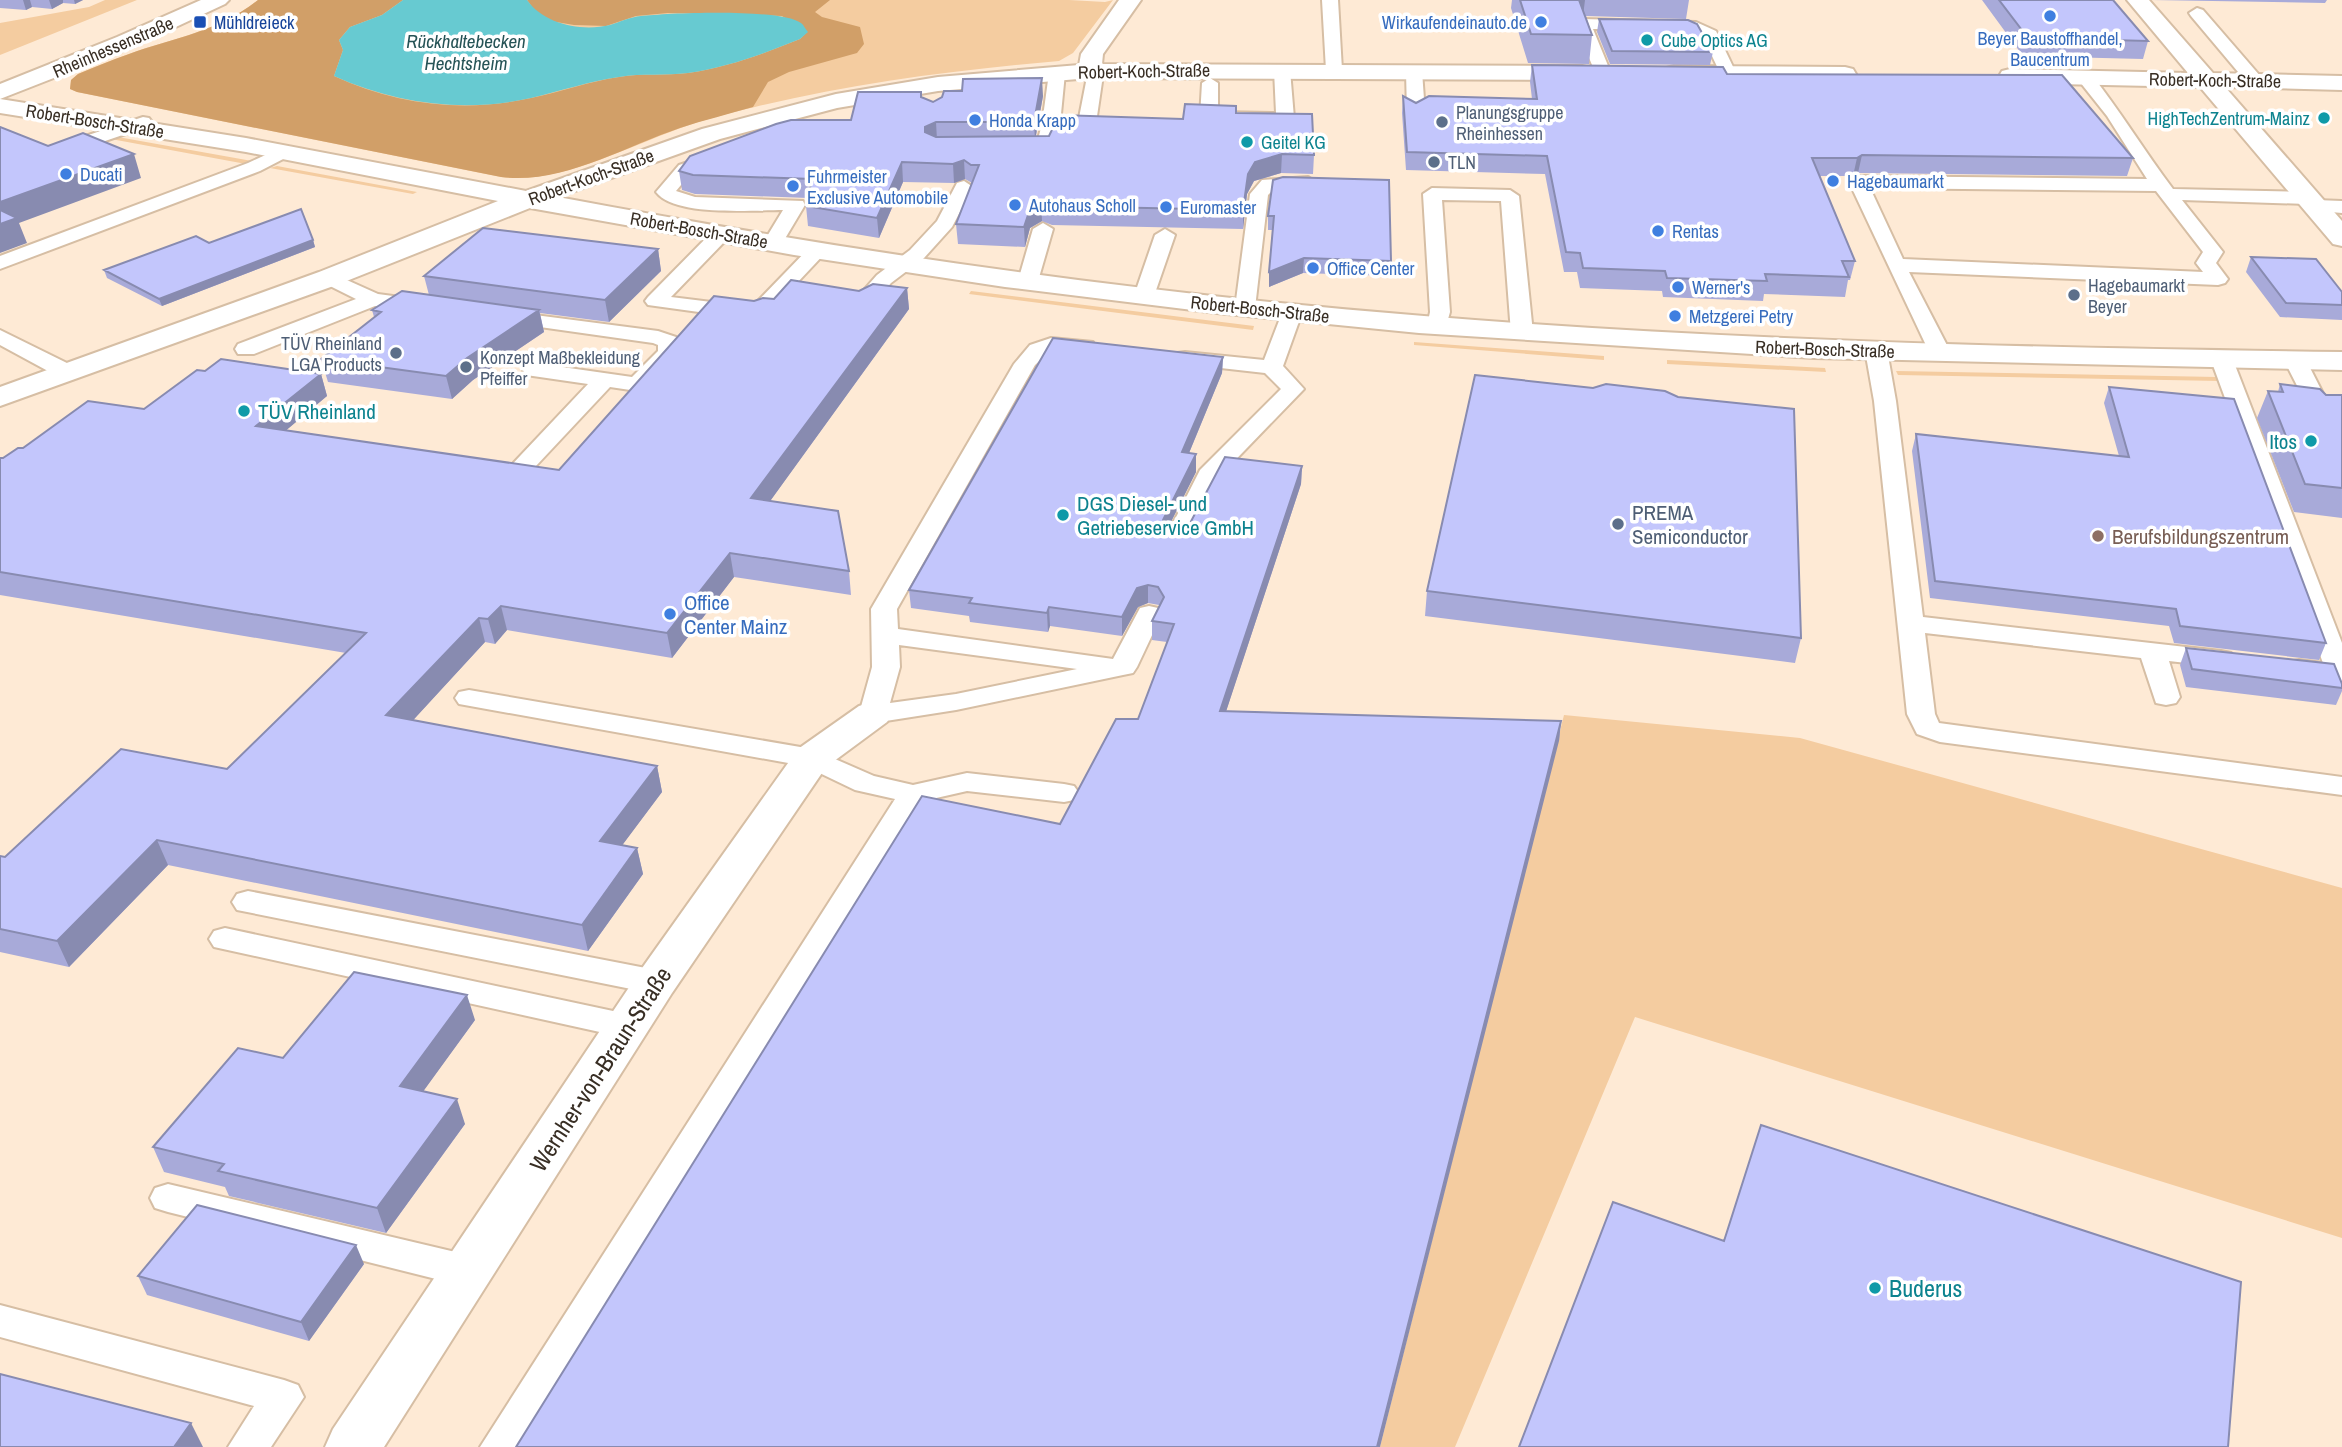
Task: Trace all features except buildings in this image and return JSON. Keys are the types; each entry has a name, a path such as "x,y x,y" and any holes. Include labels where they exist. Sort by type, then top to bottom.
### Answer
{"street":[{"name":"Rheinhessenstraße","path":"1,89 108,30 177,0"},
{"name":"Rheinhessenstraße","path":"1,89 113,48 218,0"},
{"path":"1090,71 1092,54 1130,0"},
{"path":"2138,0 2342,238"},
{"name":"Robert-Koch-Straße","path":"0,397 329,278 531,199 711,134 791,111 883,92 936,94 1057,73 1090,71 1631,73"},
{"path":"1658,73 1864,75"},
{"name":"Robert-Koch-Straße","path":"1987,76 2342,83"},
{"name":"Robert-Bosch-Straße","path":"1,89 136,124 721,234 905,264 1144,296 1292,313 1522,333 1876,351 2342,361"},
{"name":"Wernher-von-Braun-Straße","path":"353,1447 656,982 811,758 873,714"}],"lane":[{"path":"1330,0 1334,70"},
{"path":"2197,13 2255,81"},
{"path":"1699,14 1728,74"},
{"path":"1603,73 1583,24 1690,25 1710,34"},
{"path":"1210,83 1209,117 1285,118 1282,70"},
{"path":"1087,123 1094,82 1090,71"},
{"path":"1414,71 1416,113"},
{"path":"1004,148 1044,148 1051,124 1057,73"},
{"path":"1896,265 2218,279 2206,263 2213,252 2164,189 2114,114 2084,77"},
{"path":"763,139 815,125 791,111"},
{"path":"93,151 58,163 41,156 136,124"},
{"path":"0,263 254,167 283,152"},
{"path":"724,154 685,169 665,192 680,200 695,203 796,205 773,243"},
{"path":"1245,307 1259,194 1262,188 1281,182 1331,183"},
{"path":"1940,353 1858,182 2164,189 2342,206"},
{"path":"840,299 863,303 884,279 905,264 945,223 964,187"},
{"path":"1438,326 1440,312 1432,194 1510,196 1522,333"},
{"path":"1028,281 1043,229"},
{"path":"721,234 655,301 757,314 818,250"},
{"path":"1144,296 1165,235"},
{"path":"329,278 373,300 441,309"},
{"path":"779,290 803,293"},
{"path":"246,349 373,300"},
{"path":"1272,367 1292,313"},
{"path":"482,314 658,337 668,342 668,352 637,384 534,370"},
{"path":"0,336 66,372"},
{"path":"1111,350 1057,344 1045,345 1032,352 884,609 886,667 873,714 956,702 1123,667"},
{"path":"1876,351 1887,413 1921,713 1927,728 1940,733 2342,786"},
{"path":"1165,355 1272,367 1293,389 1208,475 1177,539"},
{"path":"2222,360 2340,673 2273,665"},
{"path":"2295,360 2323,415"},
{"path":"512,478 604,380"},
{"path":"1123,667 1149,614"},
{"path":"1911,624 2246,662"},
{"path":"885,635 1123,667"},
{"path":"2153,652 2166,697"},
{"path":"469,698 811,758 865,783 913,794 967,782 1064,793"},
{"path":"500,1447 913,794"},
{"path":"248,902 656,982"},
{"path":"225,939 627,1026"},
{"path":"168,1198 468,1270"},
{"path":"0,1321 284,1397 248,1447"}],"shaded area":[{"path":"105,0 137,0 0,55 0,23 89,7"},
{"path":"258,0 1113,0 1073,53 1059,61 906,78 793,99 696,123 568,170 523,178 501,177 70,89 71,80 78,74 122,56 196,33 228,19"},
{"path":"258,0 403,0 382,15 350,27 339,40 343,50 334,76 382,94 431,104 506,103 619,77 703,70 773,50 800,39 807,32 782,16 730,14 668,13 636,16 606,26 574,25 550,21 535,11 527,0 830,0 815,12 822,17 860,27 864,44 857,53 789,72 768,82 753,107 680,128 592,163 524,178 501,177 70,89 71,80 78,74 122,56 196,33 228,19"},
{"path":"118,137 252,161 246,164 111,139"},
{"path":"277,166 417,192 413,194 270,168"},
{"path":"971,291 1254,326 1253,330 969,294"},
{"path":"1414,342 1604,356 1604,360 1414,345"},
{"path":"1667,360 1825,368 1826,372 1667,364"},
{"path":"1896,371 2217,377 2220,381 1898,375"},
{"path":"1564,715 1800,738 2342,888 2342,1238 1635,1017 1455,1447 1380,1447"}],"water":[{"name":"Rückhaltebecken Hechtsheim","path":"403,0 527,0 543,15 553,20 587,27 655,15 749,13 789,18 801,23 808,32 786,45 717,67 688,73 608,79 506,103 431,103 382,93 334,76 343,50 339,40 350,27 382,15"}],"place":[{"name":"Beyer Baustoffhandel, Baucentrum","path":"2050,16"},
{"name":"Mühldreieck","path":"200,22"},
{"name":"Wirkaufendeinauto.de","path":"1541,22"},
{"name":"Cube Optics AG","path":"1647,40"},
{"name":"HighTechZentrum-Mainz","path":"2324,118"},
{"name":"Honda Krapp","path":"975,120"},
{"name":"Planungsgruppe Rheinhessen","path":"1442,122"},
{"name":"Geitel KG","path":"1247,142"},
{"name":"TLN","path":"1434,162"},
{"name":"Ducati","path":"66,174"},
{"name":"Hagebaumarkt","path":"1833,181"},
{"name":"Fuhrmeister Exclusive Automobile","path":"793,186"},
{"name":"Autohaus Scholl","path":"1015,205"},
{"name":"Euromaster","path":"1166,207"},
{"name":"Rentas","path":"1658,231"},
{"name":"Office Center","path":"1313,268"},
{"name":"Werner's","path":"1678,287"},
{"name":"Hagebaumarkt Beyer","path":"2074,295"},
{"name":"Metzgerei Petry","path":"1675,316"},
{"name":"TÜV Rheinland LGA Products","path":"396,353"},
{"name":"Konzept Maßbekleidung Pfeiffer","path":"466,367"},
{"name":"TÜV Rheinland","path":"244,411"},
{"name":"Itos","path":"2311,441"},
{"name":"DGS Diesel- und Getriebeservice GmbH","path":"1063,515"},
{"name":"PREMA Semiconductor","path":"1618,524"},
{"name":"Berufsbildungszentrum","path":"2098,536"},
{"name":"Office Center Mainz","path":"670,614"},
{"name":"Buderus","path":"1875,1288"}]}
